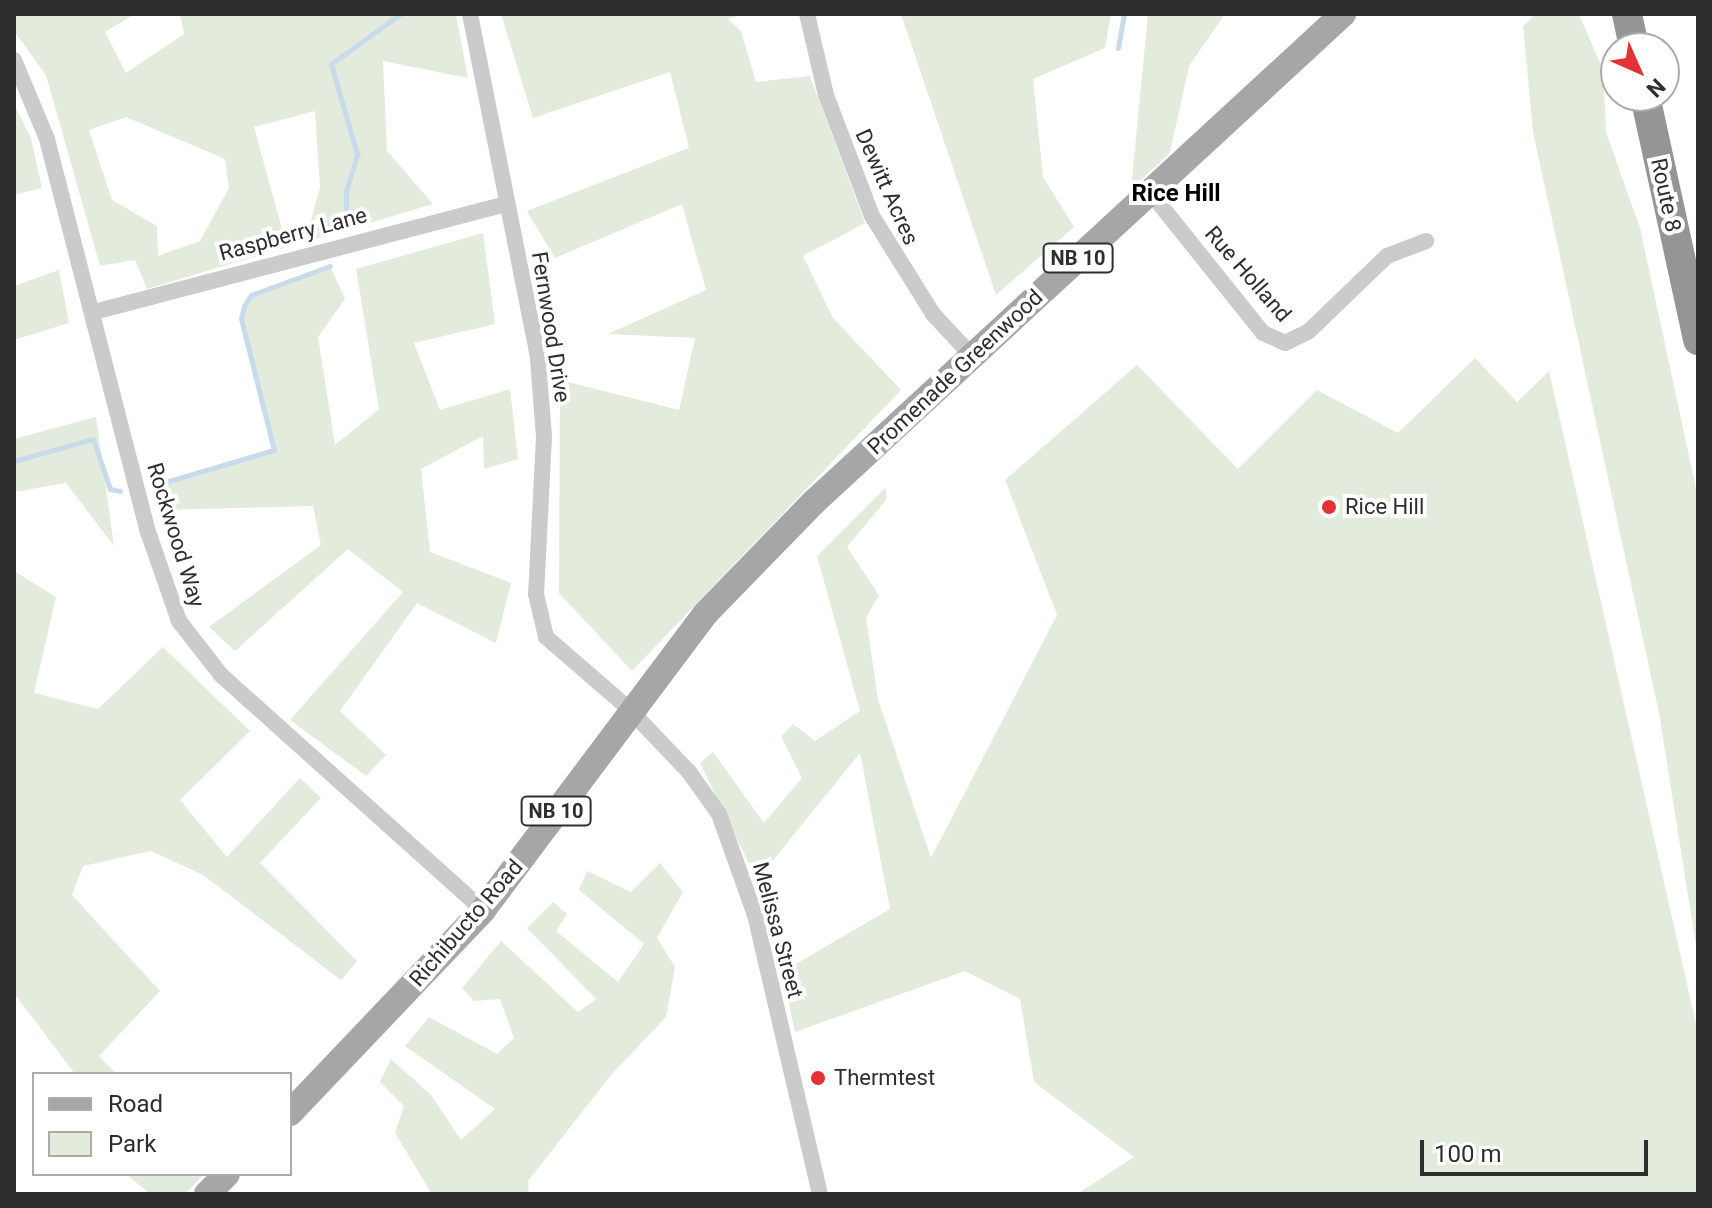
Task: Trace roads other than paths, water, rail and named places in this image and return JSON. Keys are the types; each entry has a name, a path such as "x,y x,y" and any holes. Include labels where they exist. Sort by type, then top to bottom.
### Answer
{"highway":[{"name":"Route 8","path":"1648,112 1698,340"}],"main road":[{"name":"Promenade Greenwood","path":"814,502 1343,14"},
{"name":"Richibucto Road","path":"292,1111 483,910 629,709 706,613 814,502"},
{"path":"207,1194 225,1176"}],"street":[{"name":"Fernwood Drive","path":"470,14 543,402 536,594 546,637 629,709"},
{"name":"Dewitt Acres","path":"807,14 826,95 872,216 933,314 972,356"},
{"name":"Rockwood Way","path":"14,60 47,139 94,312 147,529 179,621 221,675 483,910"},
{"name":"Rue Holland","path":"1150,192 1263,333 1285,343 1308,332 1387,256 1426,241"},
{"name":"Raspberry Lane","path":"94,312 505,204"},
{"name":"Melissa Street","path":"629,709 689,772 719,814 736,857 755,915 820,1194"}],"waterway":[{"path":"320,228 346,213 346,191 357,154 331,64 400,14"},
{"path":"1118,48 1124,14"},
{"path":"159,484 274,450 241,319 244,306 251,295 330,266"},
{"path":"14,461 93,439 110,489 120,491"}],"place":[{"name":"Rice Hill","path":"1329,507"},
{"name":"Thermtest","path":"818,1078"}],"district":[{"name":"Rice Hill","path":"1176,194"}]}
